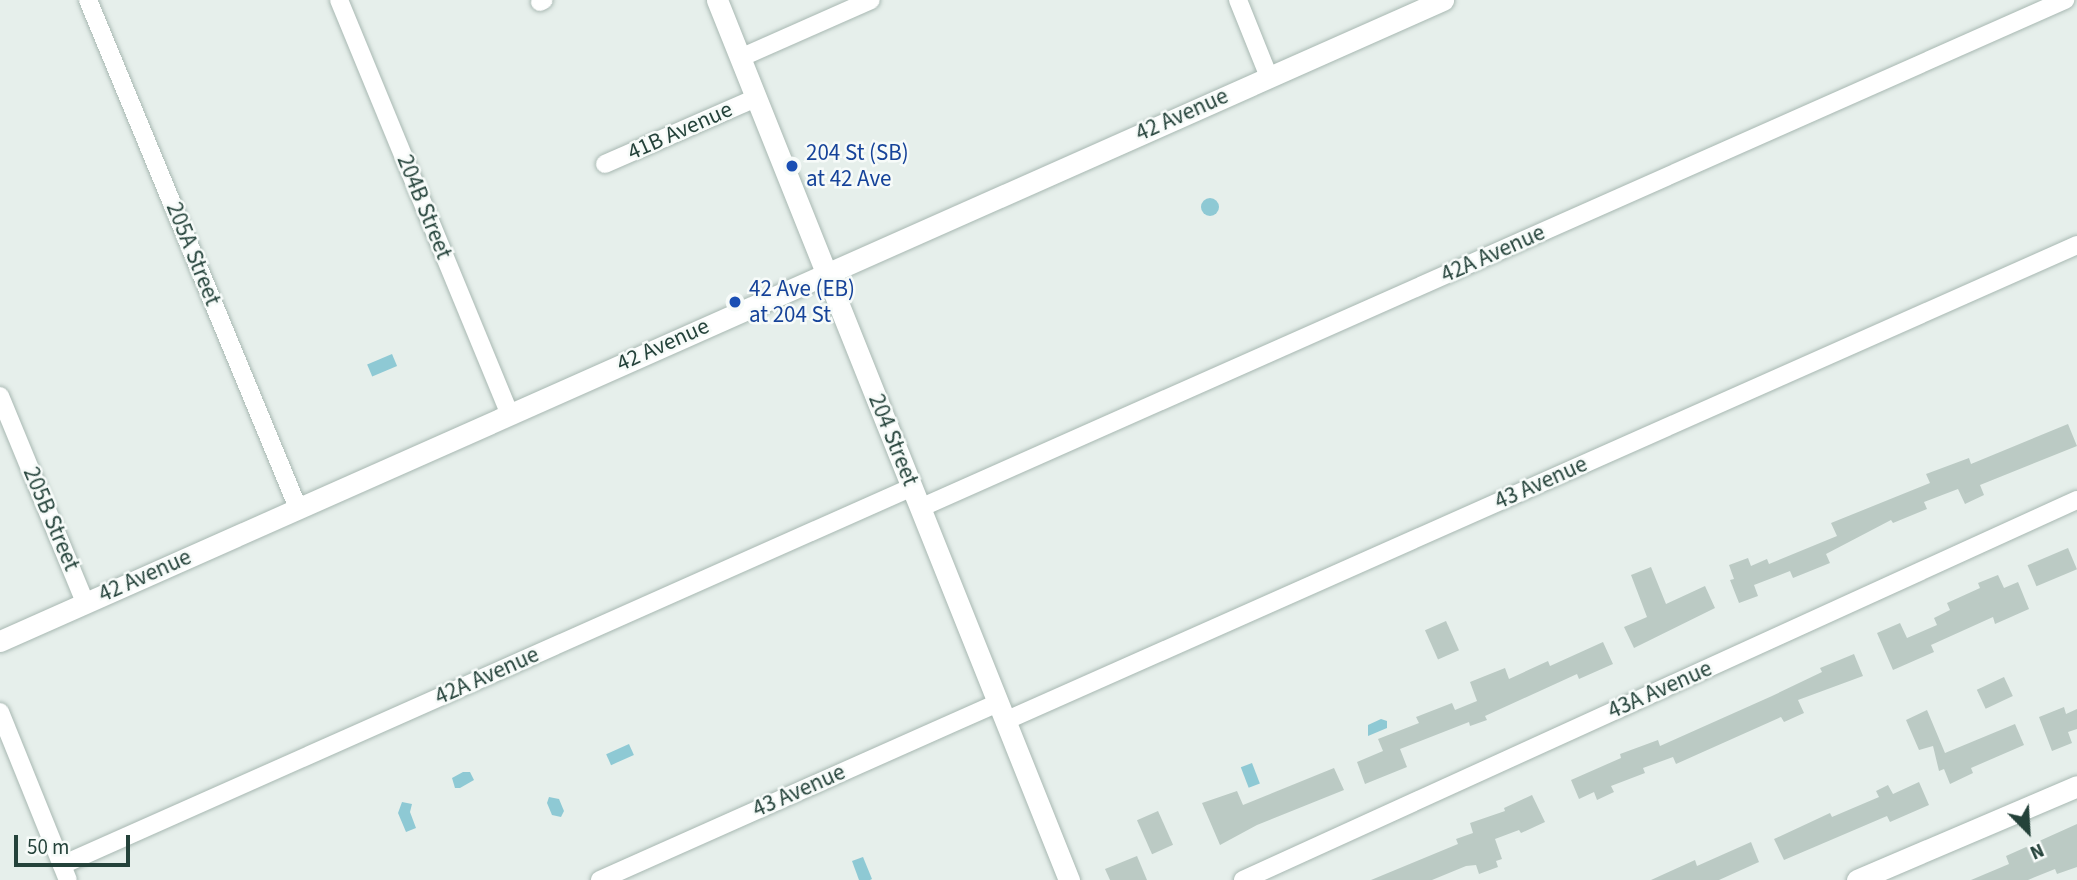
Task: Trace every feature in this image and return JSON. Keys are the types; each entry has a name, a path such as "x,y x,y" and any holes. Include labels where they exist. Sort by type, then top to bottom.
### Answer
{"street":[{"name":"205A Street","path":"88,0 298,508"},
{"name":"204B Street","path":"338,0 509,413"},
{"name":"204 Street","path":"717,0 1069,880"},
{"path":"740,58 871,0"},
{"path":"1238,0 1269,77"},
{"name":"42 Avenue","path":"0,641 1443,0"},
{"name":"42A Avenue","path":"920,508 2065,0"},
{"name":"41B Avenue","path":"605,164 756,98"},
{"name":"43 Avenue","path":"600,880 1001,712 2077,245"},
{"name":"205B Street","path":"0,396 85,602"},
{"name":"42A Avenue","path":"65,873 912,487"},
{"name":"43A Avenue","path":"1243,880 2077,500"},
{"path":"0,712 65,873"},
{"path":"1857,880 2077,786"}],"water":[{"path":"1210,198 1216,201 1219,207 1216,213 1210,216 1204,213 1201,207 1204,201"},
{"path":"392,354 397,366 372,377 367,365"},
{"path":"1381,719 1387,721 1387,728 1368,736 1368,725"},
{"path":"629,744 634,755 611,765 606,754"},
{"path":"1252,763 1260,784 1249,788 1241,767"},
{"path":"463,772 470,772 474,780 455,788 452,778"},
{"path":"549,797 559,799 564,811 561,817 552,815 547,803"},
{"path":"402,802 412,804 410,812 416,828 406,832 398,813"},
{"path":"863,857 872,879 870,880 859,880 852,861"}],"building":[{"path":"2068,424 2077,446 1980,485 1984,495 1965,504 1958,489 1924,502 1927,509 1893,523 1891,520 1826,554 1830,563 1793,578 1790,571 1754,585 1758,596 1739,603 1730,580 1734,579 1729,565 1748,558 1751,566 1767,559 1769,564 1837,536 1831,523 1930,483 1926,474 1969,458 1971,464"},
{"path":"2068,548 2077,569 2036,586 2027,565"},
{"path":"1651,567 1666,604 1705,586 1715,608 1634,648 1624,627 1647,617 1631,575"},
{"path":"1998,575 2004,588 2018,582 2029,609 1995,624 1993,617 1931,645 1934,652 1893,670 1877,633 1900,623 1907,638 1937,625 1934,618 1950,610 1947,603 1980,588 1978,583"},
{"path":"1446,621 1459,650 1438,660 1425,630"},
{"path":"1603,642 1613,664 1579,679 1577,674 1485,716 1487,720 1470,726 1469,722 1400,749 1407,767 1365,784 1357,762 1383,751 1378,739 1419,723 1416,717 1452,703 1455,710 1477,701 1470,682 1505,668 1509,679 1548,661 1550,666"},
{"path":"1854,654 1863,676 1798,700 1804,713 1784,722 1781,717 1676,764 1673,757 1643,768 1645,773 1611,786 1614,792 1597,800 1594,792 1579,799 1571,780 1621,758 1620,754 1658,740 1660,746 1772,696 1822,672 1820,668"},
{"path":"2004,677 2013,696 1986,709 1977,690"},
{"path":"2064,707 2066,714 2077,709 2077,729 2068,732 2072,743 2052,751 2039,717"},
{"path":"1927,710 1945,753 2015,724 2024,745 1971,768 1973,773 1950,784 1944,769 1939,771 1933,746 1919,750 1906,720"},
{"path":"1334,768 1344,790 1257,825 1220,845 1202,803 1237,791 1243,805"},
{"path":"1919,782 1929,805 1890,822 1887,816 1784,860 1774,839 1830,813 1832,817 1879,797 1876,791 1888,785 1893,794"},
{"path":"1532,795 1545,822 1521,833 1519,830 1495,839 1502,859 1496,861 1498,867 1479,874 1476,865 1466,866 1432,880 1371,880 1458,844 1456,839 1473,833 1470,823 1505,811 1504,808"},
{"path":"1158,811 1173,845 1152,854 1137,820"},
{"path":"2077,824 2077,867 2057,874 2055,869 2028,880 1971,880 2009,864 2006,856"},
{"path":"1751,842 1759,862 1719,880 1651,880 1695,860 1697,866"},
{"path":"1137,856 1147,880 1110,880 1105,869"}],"place":[{"name":"204 St (SB) at 42 Ave","path":"792,166"},
{"name":"42 Ave (EB) at 204 St","path":"735,302"}]}
